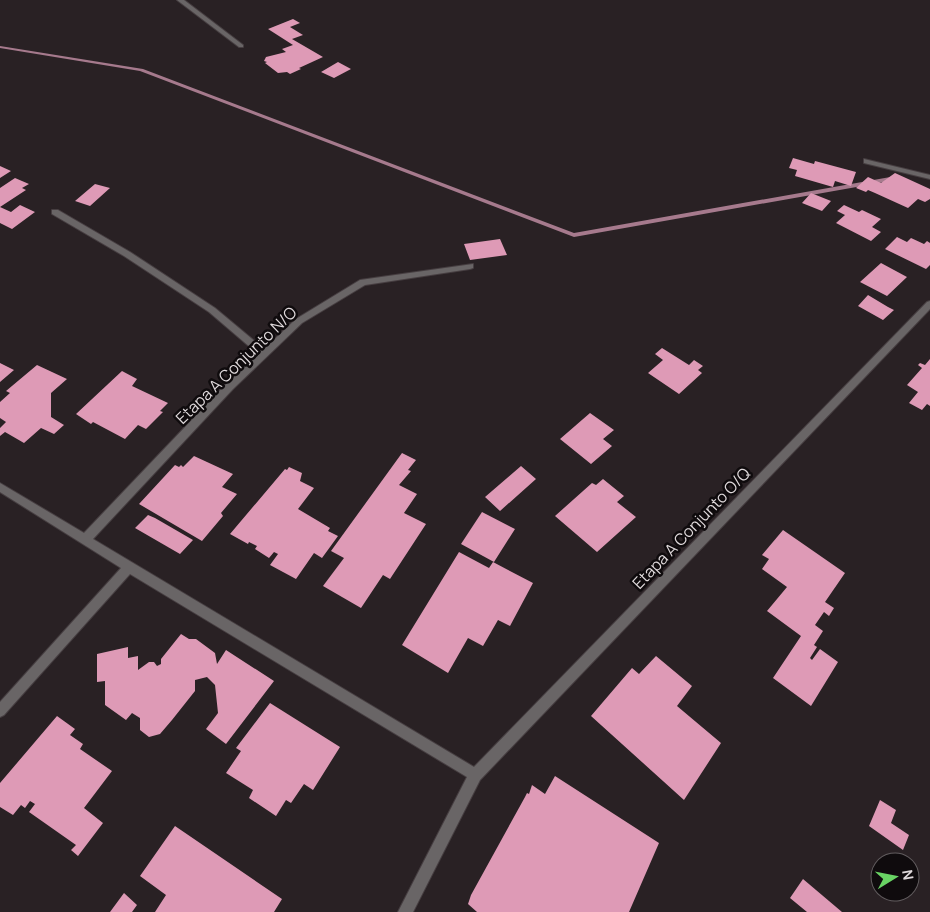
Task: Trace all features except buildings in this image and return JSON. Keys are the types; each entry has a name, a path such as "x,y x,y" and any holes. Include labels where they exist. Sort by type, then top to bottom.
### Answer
{"street":[{"path":"180,0 241,46"},
{"path":"867,161 930,177"},
{"path":"55,212 127,254 212,310 264,354"},
{"name":"Etapa A Conjunto N/O","path":"86,539 230,386 299,321 363,282 470,266"},
{"name":"Etapa A Conjunto O/Q","path":"405,912 475,775 930,304"},
{"path":"0,487 129,567 475,775"},
{"path":"0,711 129,567"}],"waterway":[{"path":"0,47 141,70 574,235 896,178"}]}
